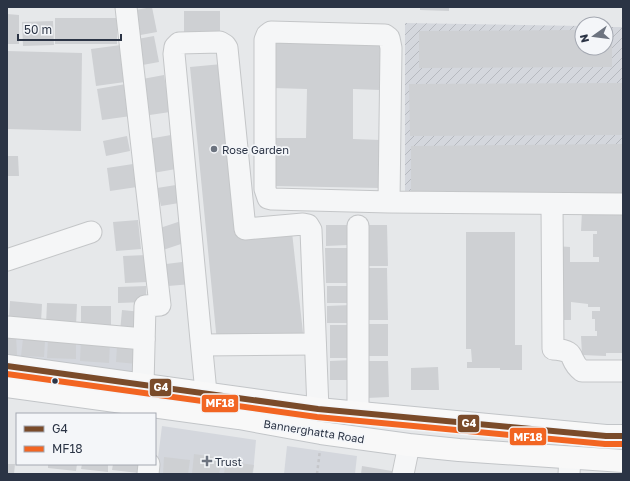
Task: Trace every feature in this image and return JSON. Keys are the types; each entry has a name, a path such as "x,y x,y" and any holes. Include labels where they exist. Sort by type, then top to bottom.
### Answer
{"main road":[{"name":"Bannerghatta Road","path":"7,366 318,409 606,436 623,436"},
{"name":"Bannerghatta Road","path":"7,386 155,411 239,418 321,433 408,445 459,450 569,466 623,461"}],"street":[{"path":"126,7 160,305 145,306 143,385"},
{"path":"388,202 391,48 388,38 385,35 271,32 267,35 265,40 265,189 268,198 272,200 388,202 552,204 623,204"},
{"path":"206,393 174,54 175,47 179,43 220,42 225,44 227,48 245,229 303,224 308,225 311,230 318,409"},
{"path":"552,204 553,349 569,351 577,367 582,371 623,371"},
{"path":"358,226 358,412"},
{"path":"7,260 91,232"},
{"path":"7,327 144,339"},
{"path":"202,345 315,344"},
{"path":"404,474 408,445"}],"path":[{"path":"317,474 321,433"}],"shaded area":[{"path":"405,23 574,26 574,56 614,56 614,27 623,27 623,210 405,209"},
{"path":"7,329 140,342 140,373 7,358"},
{"path":"162,426 256,440 253,474 156,474"},
{"path":"287,446 357,456 355,474 284,474"}],"building":[{"path":"152,7 157,32 135,36 130,11"},
{"path":"420,7 449,7 449,11 420,10"},
{"path":"184,11 220,11 220,38 184,38"},
{"path":"7,14 19,15 19,44 7,44"},
{"path":"55,18 117,18 117,44 55,44"},
{"path":"53,21 54,45 23,46 22,22"},
{"path":"574,30 574,56 612,56 612,67 419,68 419,31"},
{"path":"154,36 159,62 137,66 132,40"},
{"path":"274,39 382,41 381,90 353,89 353,139 381,140 380,188 272,186 273,138 306,138 307,89 273,88"},
{"path":"121,45 125,82 96,86 91,49"},
{"path":"7,51 82,53 81,131 7,129"},
{"name":"Rose Garden","path":"222,64 240,237 292,232 303,333 217,342 190,67"},
{"path":"164,75 170,112 143,116 137,80"},
{"path":"623,83 623,135 410,136 409,84"},
{"path":"126,84 131,116 102,120 97,89"},
{"path":"171,135 176,169 153,173 148,139"},
{"path":"127,136 130,151 106,156 103,141"},
{"path":"623,144 623,196 411,197 411,146"},
{"path":"7,156 18,156 19,176 7,176"},
{"path":"133,164 137,187 110,191 107,168"},
{"path":"176,185 179,203 161,206 157,188"},
{"path":"582,211 623,211 623,353 606,353 606,356 582,355 581,336 597,336 597,331 595,331 595,319 592,319 592,311 600,311 600,307 588,307 588,304 571,302 571,320 555,320 556,246 570,247 570,262 599,262 599,257 593,257 593,234 597,234 597,231 581,231"},
{"path":"138,220 141,249 116,251 113,222"},
{"path":"181,221 187,242 163,250 157,229"},
{"path":"326,225 348,225 348,245 326,246"},
{"path":"363,225 387,225 388,266 364,266"},
{"path":"466,232 515,232 515,345 522,345 522,370 467,368 467,362 472,362 471,349 466,349"},
{"path":"325,248 349,248 349,283 326,283"},
{"path":"147,255 148,282 125,283 123,256"},
{"path":"190,261 192,284 168,286 166,264"},
{"path":"364,268 387,268 388,320 365,320"},
{"path":"146,286 146,302 118,303 118,287"},
{"path":"327,286 352,286 352,303 327,303"},
{"path":"10,301 42,304 41,322 9,319"},
{"path":"47,303 77,304 76,325 46,324"},
{"path":"352,305 352,323 327,323 327,306"},
{"path":"81,306 111,306 111,328 81,328"},
{"path":"122,310 142,312 139,334 120,332"},
{"path":"364,324 388,324 388,356 365,356"},
{"path":"330,325 352,325 352,358 330,358"},
{"path":"16,335 17,355 7,356 7,336"},
{"path":"23,339 45,341 44,357 21,356"},
{"path":"48,339 76,340 76,359 47,358"},
{"path":"81,340 110,342 109,363 80,361"},
{"path":"117,346 139,348 137,364 116,362"},
{"path":"352,360 352,380 330,380 330,361"},
{"path":"366,361 388,361 389,397 367,398"},
{"path":"438,367 439,390 411,390 411,368"},
{"path":"194,454 222,458 219,474 192,474"},
{"path":"164,457 190,460 188,474 163,474"},
{"path":"226,461 254,465 252,474 224,474"},
{"path":"7,464 15,464 14,474 7,474"},
{"path":"48,465 77,465 76,471 48,468"},
{"path":"82,465 108,465 108,472 81,469"},
{"path":"113,465 140,465 139,473 112,470"},
{"path":"362,466 392,471 392,474 361,474"}],"transit line":[{"name":"G4","path":"7,366 318,409 606,436 623,436"},
{"name":"MF18","path":"7,374 317,417 605,444 623,444"}],"place":[{"name":"Rose Garden","path":"214,149"},
{"name":"Trust","path":"207,461"}]}
